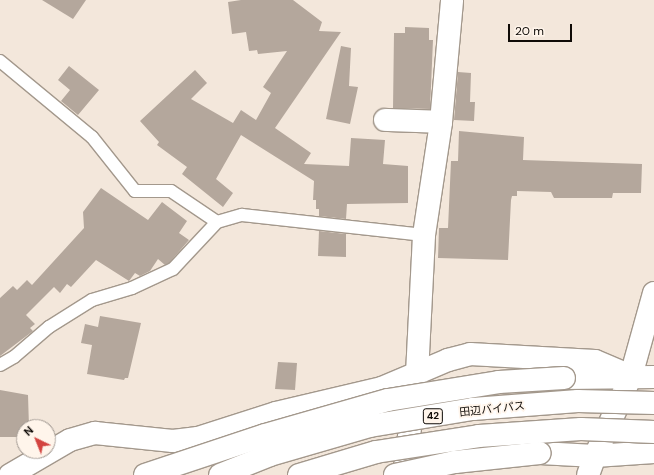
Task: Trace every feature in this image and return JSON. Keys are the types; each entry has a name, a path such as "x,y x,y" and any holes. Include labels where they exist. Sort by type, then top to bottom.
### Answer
{"main road":[{"path":"404,475 418,374 424,235 441,122 452,0"},
{"path":"386,120 441,122"},
{"path":"591,465 631,376 654,293"},
{"path":"10,475 70,440 95,433 173,441 198,438 276,413 382,388 448,360 470,354 595,361 631,376"},
{"path":"145,475 265,435 388,400 499,382 564,378 587,380 631,376 654,377"},
{"name":"田辺バイパス","path":"220,475 270,455 370,426 481,409 578,401 654,403"},
{"path":"299,475 376,452 478,436 581,429 654,432"},
{"path":"395,475 454,462 540,453 591,465 648,452"}],"lane":[{"path":"0,61 92,137 135,191 170,191 217,222"},
{"path":"0,365 14,357 49,327 92,300 132,288 173,269 217,222 242,215 424,235"}],"building":[{"path":"42,0 86,0 73,19"},
{"path":"241,0 293,0 322,22 319,31 341,32 275,128 311,153 304,164 349,166 351,138 385,140 383,164 408,166 408,203 347,204 346,219 319,216 319,209 316,209 316,200 313,200 314,181 241,135 216,179 233,193 223,207 182,174 187,167 157,145 159,142 140,121 195,70 207,83 191,99 233,123 241,110 256,120 271,93 263,87 287,51 258,54 257,50 249,51 246,32 232,34 228,2"},
{"path":"405,27 429,28 429,40 433,40 430,109 393,108 394,33 405,33"},
{"path":"341,46 351,48 349,86 358,87 350,124 326,119"},
{"path":"69,66 99,90 78,115 61,101 70,90 58,80"},
{"path":"458,72 471,73 470,102 475,102 474,121 454,120"},
{"path":"459,131 524,137 523,160 642,164 641,193 613,193 612,198 554,198 551,192 517,191 517,196 512,196 511,200 508,260 438,258 439,228 448,228 451,161 458,161"},
{"path":"101,188 148,220 162,202 187,221 179,233 189,240 169,263 165,265 158,259 150,271 140,276 135,273 129,281 96,260 71,287 67,284 60,293 54,287 26,315 35,324 30,328 33,331 0,356 0,298 13,286 17,290 27,280 32,285 84,228 83,212"},
{"path":"319,231 346,234 346,257 318,256"},
{"path":"100,316 141,323 128,378 125,378 124,380 87,374 92,345 81,343 85,324 98,327"},
{"path":"278,362 297,363 295,390 275,389"},
{"path":"0,390 28,395 29,419 16,419 16,437 0,437"}]}
